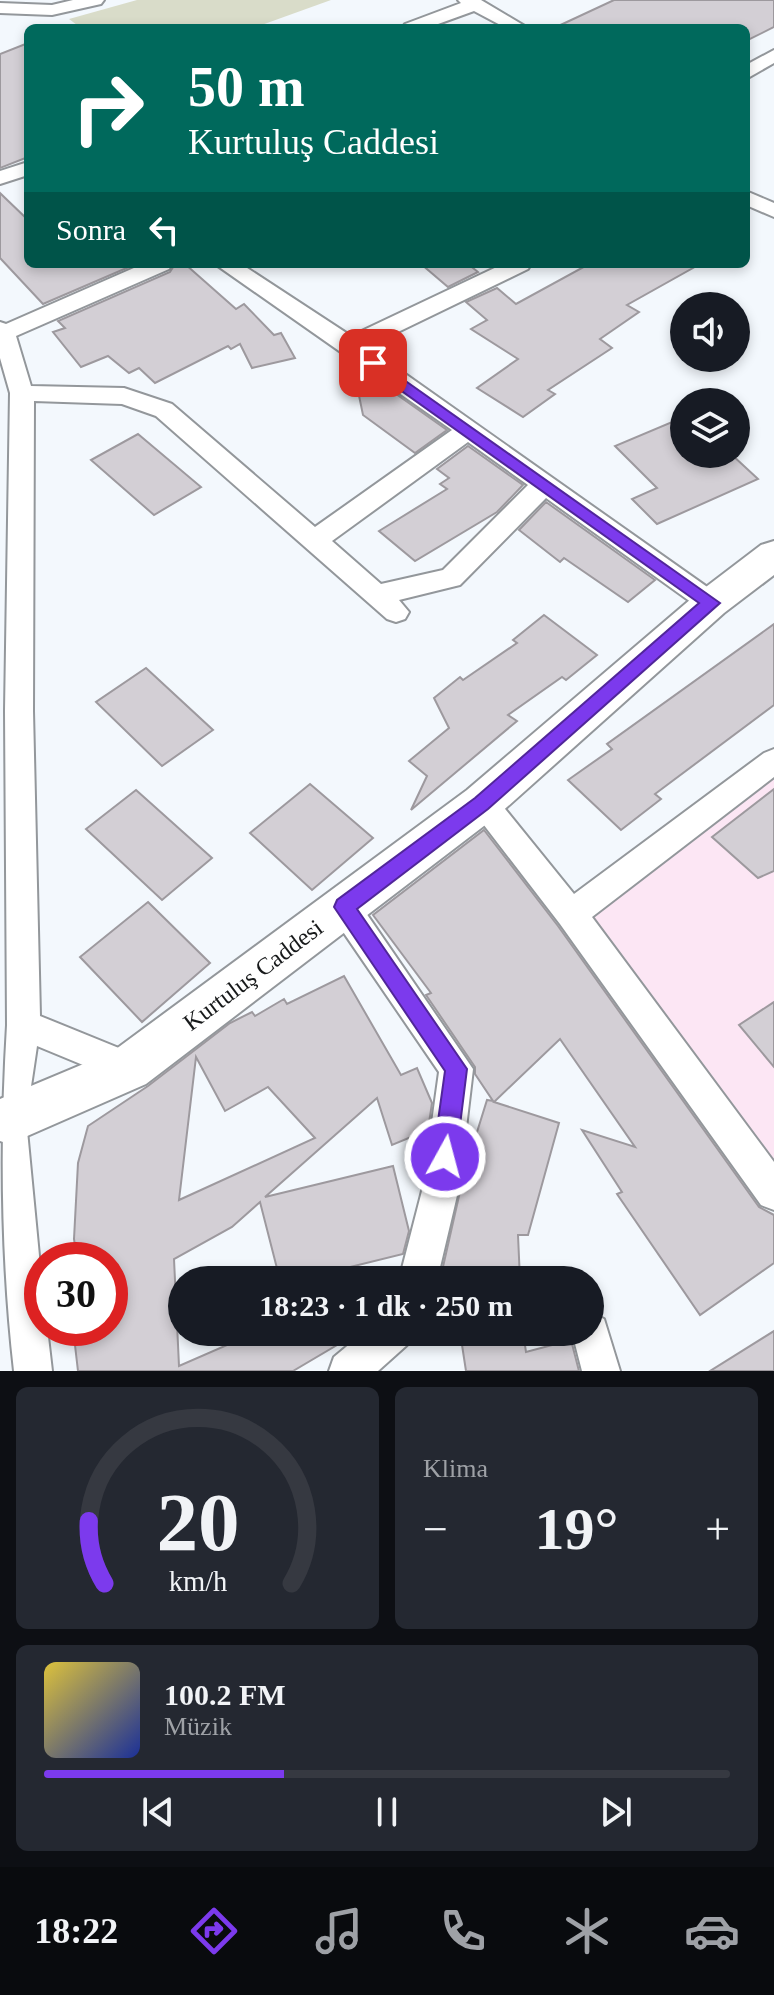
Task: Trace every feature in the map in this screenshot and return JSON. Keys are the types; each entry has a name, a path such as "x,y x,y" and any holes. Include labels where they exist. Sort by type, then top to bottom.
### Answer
{"street":[{"path":"0,8 95,0"},
{"path":"420,24 471,2 512,24"},
{"path":"0,21 53,5"},
{"path":"750,70 774,55"},
{"path":"0,178 24,169"},
{"path":"750,199 774,211"},
{"path":"33,1371 5,1122 24,1025 10,714 11,454 22,393 2,331 152,268"},
{"path":"232,268 350,346 711,603"},
{"path":"350,346 512,268"},
{"path":"22,393 98,394 147,402 164,410 396,612"},
{"path":"314,541 467,431"},
{"path":"376,595 451,578 544,485"},
{"name":"Kurtuluş Caddesi","path":"5,1122 129,1068 482,803 711,603 774,555"},
{"path":"571,914 774,761"},
{"path":"482,803 571,914 774,1192"},
{"path":"344,907 456,1069 441,1187 421,1266"},
{"path":"24,1025 129,1068"},
{"path":"348,1371 377,1346"},
{"path":"595,1346 601,1371"}],"shaded area":[{"path":"774,771 774,1168 583,916"}],"green space":[{"path":"137,0 331,0 264,24 76,24 69,19"}],"building":[{"path":"614,0 774,0 774,27 750,39 750,24 563,24"},
{"path":"24,45 24,159 0,168 0,54"},
{"path":"0,193 24,216 24,268 127,268 43,304 0,258"},
{"path":"172,268 190,268 236,309 244,304 274,335 281,333 295,358 252,368 240,344 231,349 228,346 155,383 139,368 129,373 108,356 81,367 53,332 65,328 58,321 170,272"},
{"path":"426,268 473,268 478,272 448,287"},
{"path":"582,268 693,268 627,305 639,312 600,339 612,348 548,390 555,394 523,417 477,388 518,359 471,329 487,320 466,302 497,288 516,304"},
{"path":"372,377 447,430 415,453 363,415 357,386"},
{"path":"670,423 670,468 746,468 758,479 657,524 632,499 657,488 615,446"},
{"path":"138,434 201,487 154,515 91,460"},
{"path":"468,446 523,485 497,512 415,561 379,531 447,489 440,484 449,478 437,469"},
{"path":"546,502 655,580 628,602 564,558 560,562 519,530"},
{"path":"544,615 597,655 566,680 562,677 508,715 517,721 411,810 427,776 409,761 449,728 434,698 460,677 463,680 517,643 513,640"},
{"path":"774,624 774,705 655,794 661,799 621,830 568,780 612,749 607,744"},
{"path":"146,668 213,730 162,766 96,702"},
{"path":"310,784 373,838 312,890 250,833"},
{"path":"774,789 774,871 758,878 712,837"},
{"path":"136,790 212,858 162,900 86,829"},
{"path":"484,830 558,926 759,1207 774,1215 774,1263 700,1315 617,1194 622,1192 582,1130 635,1147 560,1039 494,1102 559,1123 528,1235 518,1235 519,1266 443,1266 464,1174 487,1100 493,1101 475,1074 475,1067 426,995 431,993 373,915"},
{"path":"148,902 210,963 142,1022 80,957"},
{"path":"344,976 401,1075 417,1068 432,1103 428,1130 392,1145 377,1098 265,1197 393,1166 409,1231 403,1254 354,1266 276,1266 260,1202 232,1227 174,1259 174,1266 168,1266 168,1346 178,1346 179,1366 225,1346 335,1346 293,1371 78,1371 75,1346 128,1346 128,1242 74,1242 78,1163 88,1126 148,1086 230,1023 252,1012 255,1016 284,999 287,1004","holes":["196,1057 225,1111 268,1087 315,1138 179,1200"]},
{"path":"774,1002 774,1067 739,1025"},
{"path":"774,1331 774,1371 710,1371"},
{"path":"462,1346 525,1346 526,1352 548,1346 573,1346 579,1371 466,1371"}],"route":[{"path":"373,363 711,603 482,803 344,907 456,1069 445,1157"}]}
